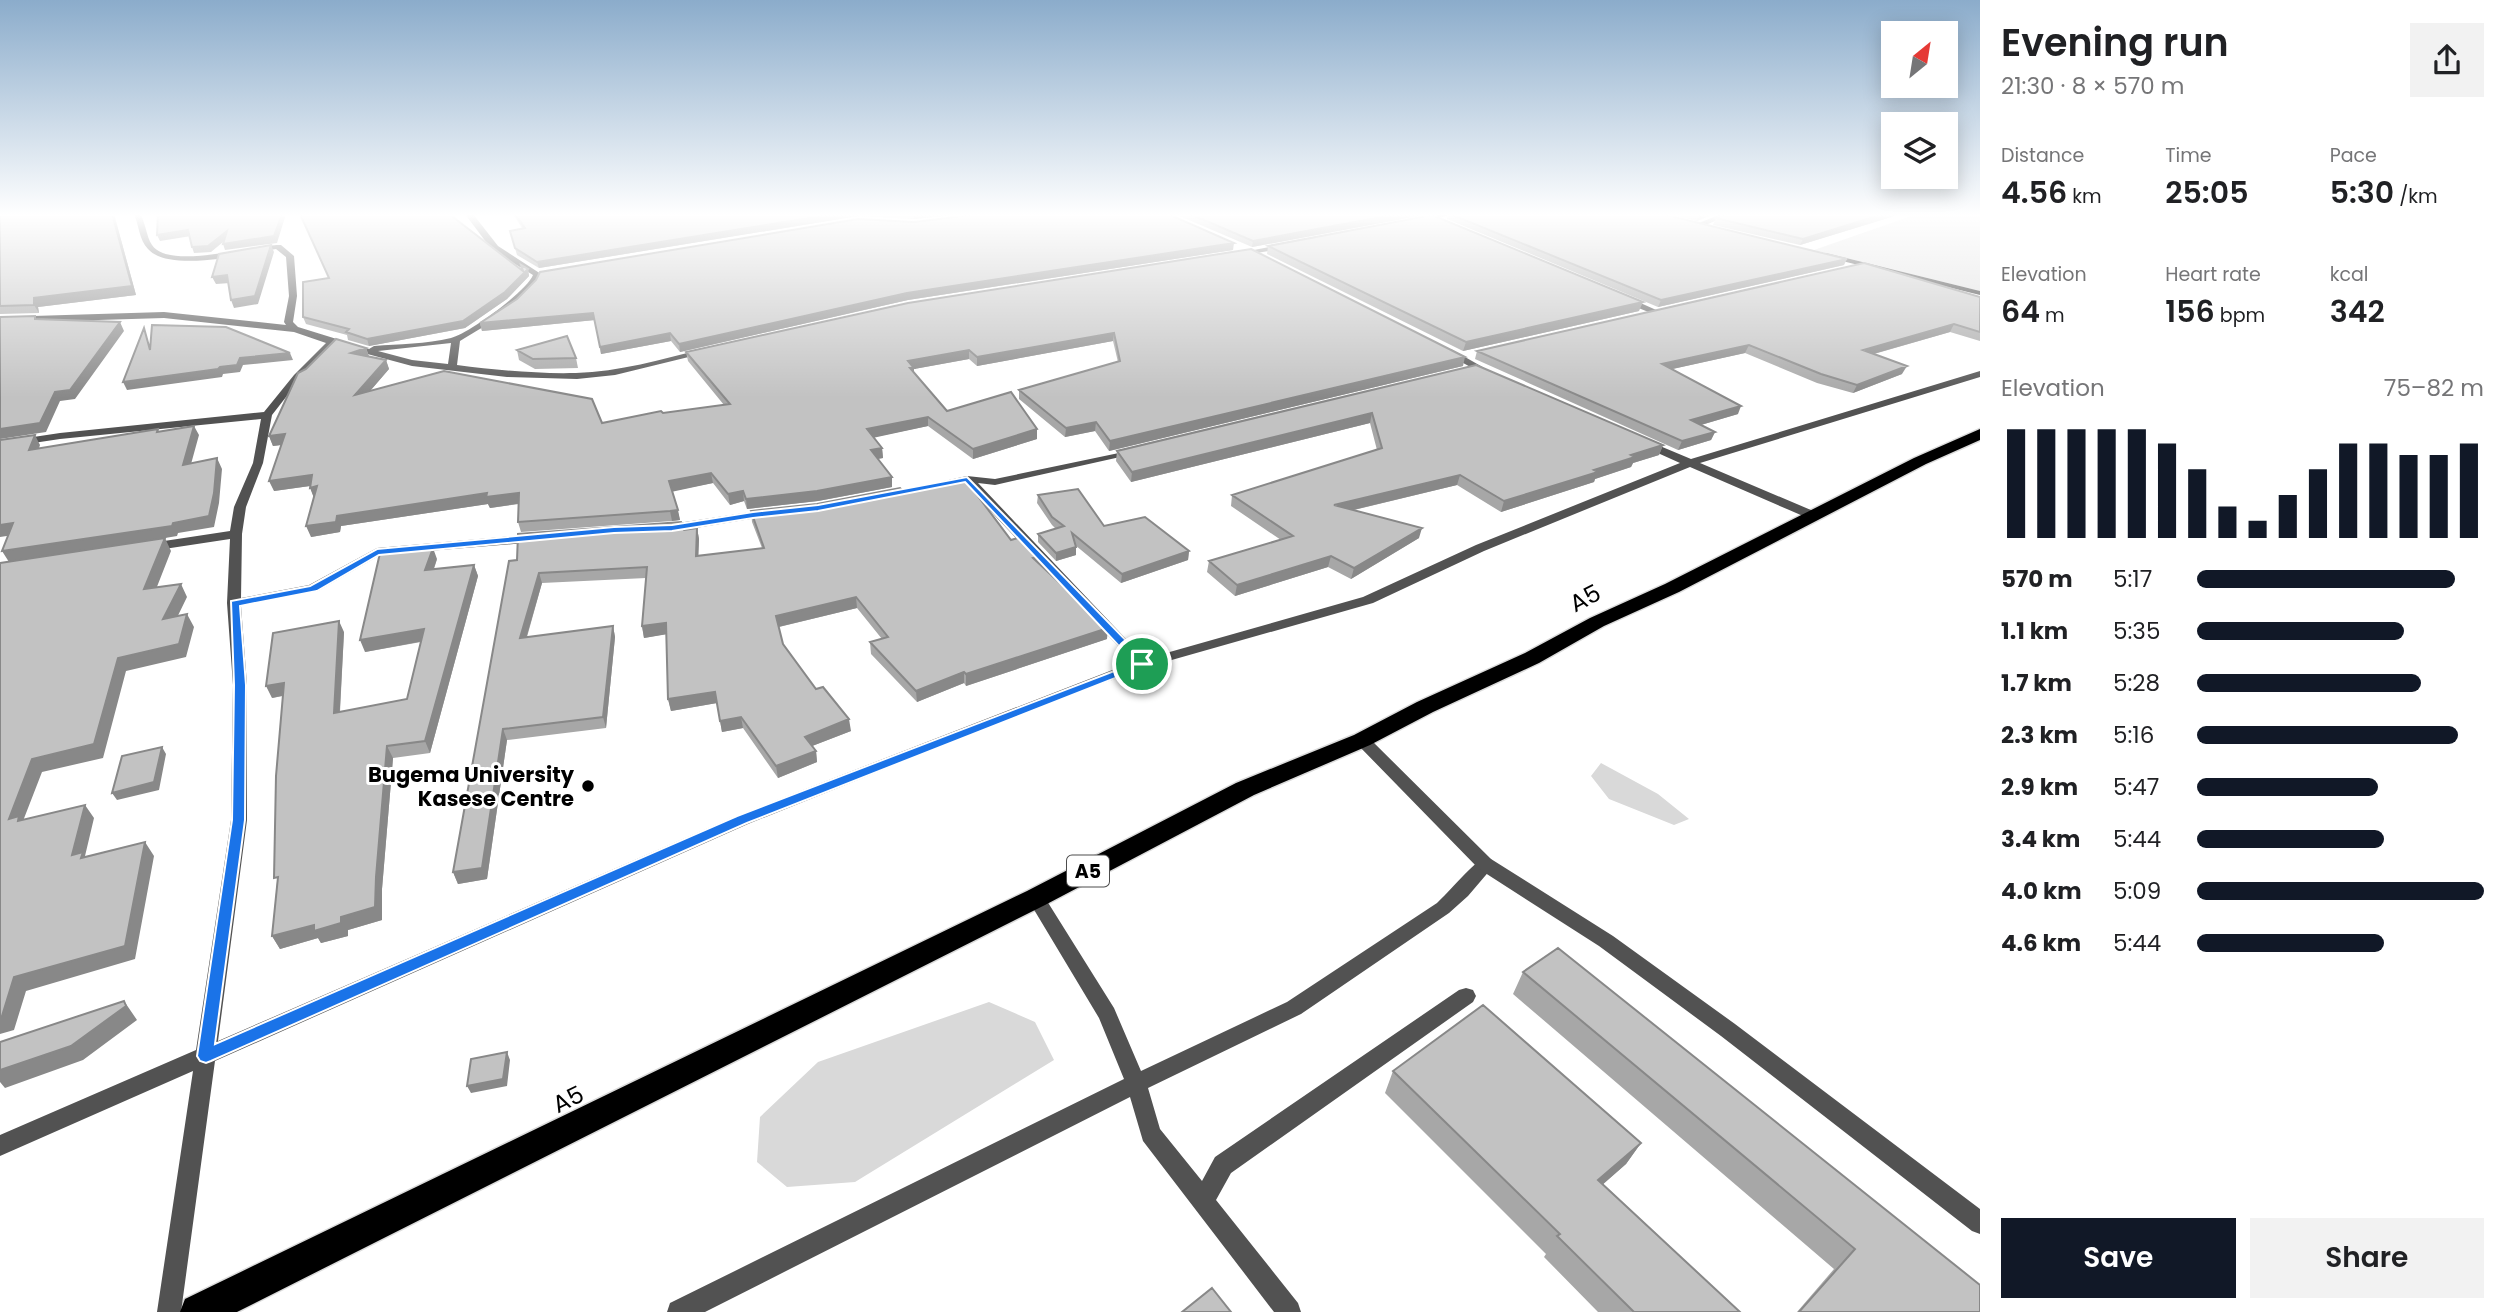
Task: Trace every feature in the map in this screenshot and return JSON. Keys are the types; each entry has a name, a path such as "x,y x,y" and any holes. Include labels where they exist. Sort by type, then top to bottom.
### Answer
{"highway":[{"name":"A5","path":"198,1312 1037,898 1245,789 1362,740 1425,707 1532,658 1597,622 1672,588 1980,434"}],"street":[{"path":"291,275 294,303 288,322 295,329"},
{"path":"361,348 388,349 456,340 533,286 537,275"},
{"path":"1911,275 1980,293"},
{"path":"1609,293 1659,313"},
{"path":"1646,316 1672,310"},
{"path":"1,320 164,315 295,329 332,342 412,363 507,374 577,376 615,372 718,349"},
{"path":"452,367 456,340"},
{"path":"169,1312 239,820 240,685 234,603 236,534 240,507 258,463 267,415 297,377 332,342"},
{"path":"1439,346 1462,357 1470,369 1501,379"},
{"path":"1462,357 1475,354"},
{"path":"0,1146 742,820 1142,664 1368,600 1480,548 1689,463 1980,374"},
{"path":"0,445 267,415"},
{"path":"1639,440 1814,516"},
{"path":"940,485 967,479 995,482 1144,449"},
{"path":"967,479 1142,664"},
{"path":"649,529 779,512"},
{"path":"131,550 236,534"},
{"path":"234,603 313,588 377,552 551,536"},
{"path":"1362,740 1485,864 1606,941 1980,1223"},
{"path":"679,1312 1136,1083 1294,1008 1443,908 1485,864"},
{"path":"1037,898 1107,1014 1136,1083 1151,1134 1289,1312"},
{"path":"1203,1200 1223,1165 1466,996"}],"shaded area":[{"path":"1916,275 1980,275 1980,291"},
{"path":"1601,763 1658,794 1689,819 1674,825 1609,799 1591,776"},
{"path":"989,1002 1035,1022 1054,1060 855,1182 787,1187 757,1162 760,1117 818,1062"}],"building":[{"path":"0,275 129,275 132,286 34,298 34,305 0,306"},
{"path":"227,275 262,275 255,296 231,300"},
{"path":"328,275 522,275 505,292 463,321 367,339 346,332 349,329 303,317 303,282 329,278"},
{"path":"538,275 1023,275 907,293 679,344 670,333 600,347 593,313 480,323 517,299"},
{"path":"1084,275 1303,275 1465,357 1110,441 1096,422 1066,428 1019,390 1120,361 1114,333 977,357 969,350 908,361 914,368 910,368 947,411 1011,392 1037,429 973,449 928,417 867,429 882,448 871,450 892,477 817,491 746,499 743,491 728,494 711,473 669,481 678,510 670,511 518,522 519,493 486,497 487,493 337,516 336,522 306,526 317,486 310,488 312,475 269,481 285,434 269,436 298,373 306,369 336,339 366,348 351,353 386,360 355,395 444,371 592,399 602,423 661,411 663,413 730,404 686,352 908,303"},
{"path":"1328,275 1578,275 1643,302 1466,342"},
{"path":"1600,275 1773,275 1661,300"},
{"path":"1810,275 1906,275 1980,297 1980,332 1954,324 1863,350 1907,366 1857,385 1821,374 1749,345 1662,364 1741,406 1691,420 1715,432 1682,441 1477,351"},
{"path":"35,316 35,319 120,322 70,390 55,392 40,423 0,429 0,317"},
{"path":"152,325 226,327 290,353 240,358 237,365 218,369 123,382 144,328 150,350"},
{"path":"567,336 576,358 533,359 517,350"},
{"path":"1476,365 1663,445 1594,470 1598,472 1504,501 1460,475 1334,505 1422,528 1354,568 1331,556 1237,585 1209,561 1293,536 1232,495 1382,448 1372,413 1132,472 1117,451"},
{"path":"194,426 183,465 217,458 209,516 173,523 172,526 2,551 13,523 0,525 0,440 35,435 29,450 158,429 157,432"},
{"path":"965,479 1011,540 1021,537 1040,556 1033,558 1108,628 966,674 964,672 916,691 870,642 888,637 856,597 776,616 783,644 816,689 823,687 849,719 805,737 816,751 776,766 741,717 720,721 715,692 668,699 666,623 642,626 647,567 539,573 520,638 613,626 603,717 503,729 482,868 453,872 509,561 517,560 518,534 681,522 684,530 697,528 696,556 764,548 751,511 817,504"},
{"path":"1078,489 1104,526 1145,517 1189,551 1122,574 1072,533 1076,547 1056,553 1038,534 1064,526 1052,517 1038,495"},
{"path":"165,538 144,589 181,584 163,619 187,614 179,644 118,658 94,744 32,759 9,819 19,816 18,821 85,805 72,855 83,852 81,858 145,842 125,946 14,977 0,1017 0,563"},
{"path":"433,548 425,570 474,565 425,741 387,746 375,907 341,917 341,923 314,931 314,925 272,936 278,877 274,878 276,776 284,683 266,686 273,633 339,621 334,713 407,699 424,629 360,640 380,553"},
{"path":"162,747 154,782 112,793 122,756"},
{"path":"1558,948 1980,1285 1980,1312 1799,1312 1855,1249 1523,972"},
{"path":"124,1001 126,1006 71,1046 0,1070 0,1042"},
{"path":"1483,1005 1641,1143 1598,1180 1740,1312 1634,1312 1557,1236 1560,1234 1393,1071"},
{"path":"507,1052 503,1079 467,1086 471,1059"},
{"path":"1212,1288 1231,1312 1182,1312"}],"place":[{"name":"Bugema University Kasese Centre","path":"588,786"}],"route":[{"path":"967,479 1142,664 742,820 206,1056 239,820 240,685 234,603 313,588 377,552 614,530 672,528 818,508 967,479"}]}
